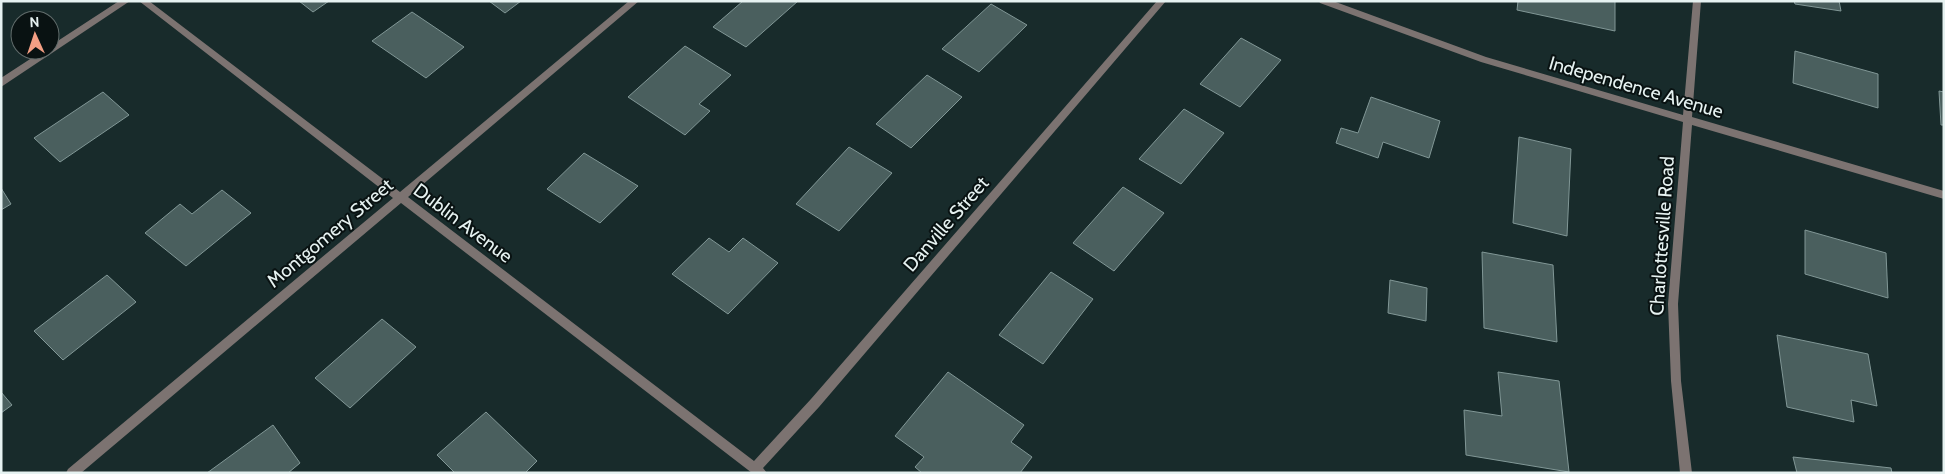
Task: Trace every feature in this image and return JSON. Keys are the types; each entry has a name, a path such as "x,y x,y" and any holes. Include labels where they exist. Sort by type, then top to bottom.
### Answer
{"street":[{"path":"1,83 126,1"},
{"name":"Dublin Avenue","path":"143,1 758,470"},
{"name":"Montgomery Street","path":"72,473 634,1"},
{"name":"Danville Street","path":"758,470 1162,1"},
{"name":"Independence Avenue","path":"1323,1 1484,60 1944,195"},
{"name":"Charlottesville Road","path":"1686,473 1676,382 1673,304 1697,1"}],"building":[{"path":"299,1 329,1 313,12"},
{"path":"489,1 521,1 505,13"},
{"path":"743,1 798,1 746,47 713,27"},
{"path":"1518,1 1615,1 1615,31 1517,10"},
{"path":"1794,1 1839,1 1841,11 1795,4"},
{"path":"991,4 1027,25 979,72 942,49"},
{"path":"412,12 464,47 426,78 372,41"},
{"path":"1241,38 1281,60 1240,107 1200,84"},
{"path":"685,46 731,75 699,104 710,111 685,135 628,97"},
{"path":"1795,51 1878,74 1878,108 1793,83"},
{"path":"927,75 962,97 911,148 876,124"},
{"path":"1939,91 1944,92 1944,125 1941,125"},
{"path":"103,92 129,115 60,162 34,138"},
{"path":"1371,97 1440,121 1429,158 1383,142 1378,158 1336,143 1341,128 1358,133"},
{"path":"1184,109 1224,133 1181,184 1139,159"},
{"path":"1519,137 1571,149 1567,236 1513,223"},
{"path":"849,147 892,173 839,231 796,204"},
{"path":"584,153 638,186 600,223 547,189"},
{"path":"1123,187 1164,213 1114,271 1073,243"},
{"path":"1,188 11,204 1,210"},
{"path":"222,190 251,213 186,266 145,233 180,204 192,214"},
{"path":"1805,230 1886,253 1888,298 1805,274"},
{"path":"709,238 729,252 743,238 778,263 728,314 672,274"},
{"path":"1482,252 1553,265 1557,342 1484,328"},
{"path":"1051,272 1093,299 1043,364 999,335"},
{"path":"107,275 136,302 63,360 34,331"},
{"path":"1390,280 1427,288 1426,321 1388,313"},
{"path":"382,319 416,347 350,408 315,378"},
{"path":"1777,335 1868,354 1877,406 1851,400 1854,422 1787,407"},
{"path":"948,372 1024,425 1011,442 1032,457 1020,473 922,473 915,467 924,457 895,436"},
{"path":"1498,372 1559,381 1569,472 1466,455 1464,410 1502,416"},
{"path":"1,392 12,405 1,413"},
{"path":"486,412 537,461 525,473 455,473 437,455"},
{"path":"273,425 300,463 288,473 207,473"},
{"path":"1793,457 1891,468 1892,473 1797,473"}]}
